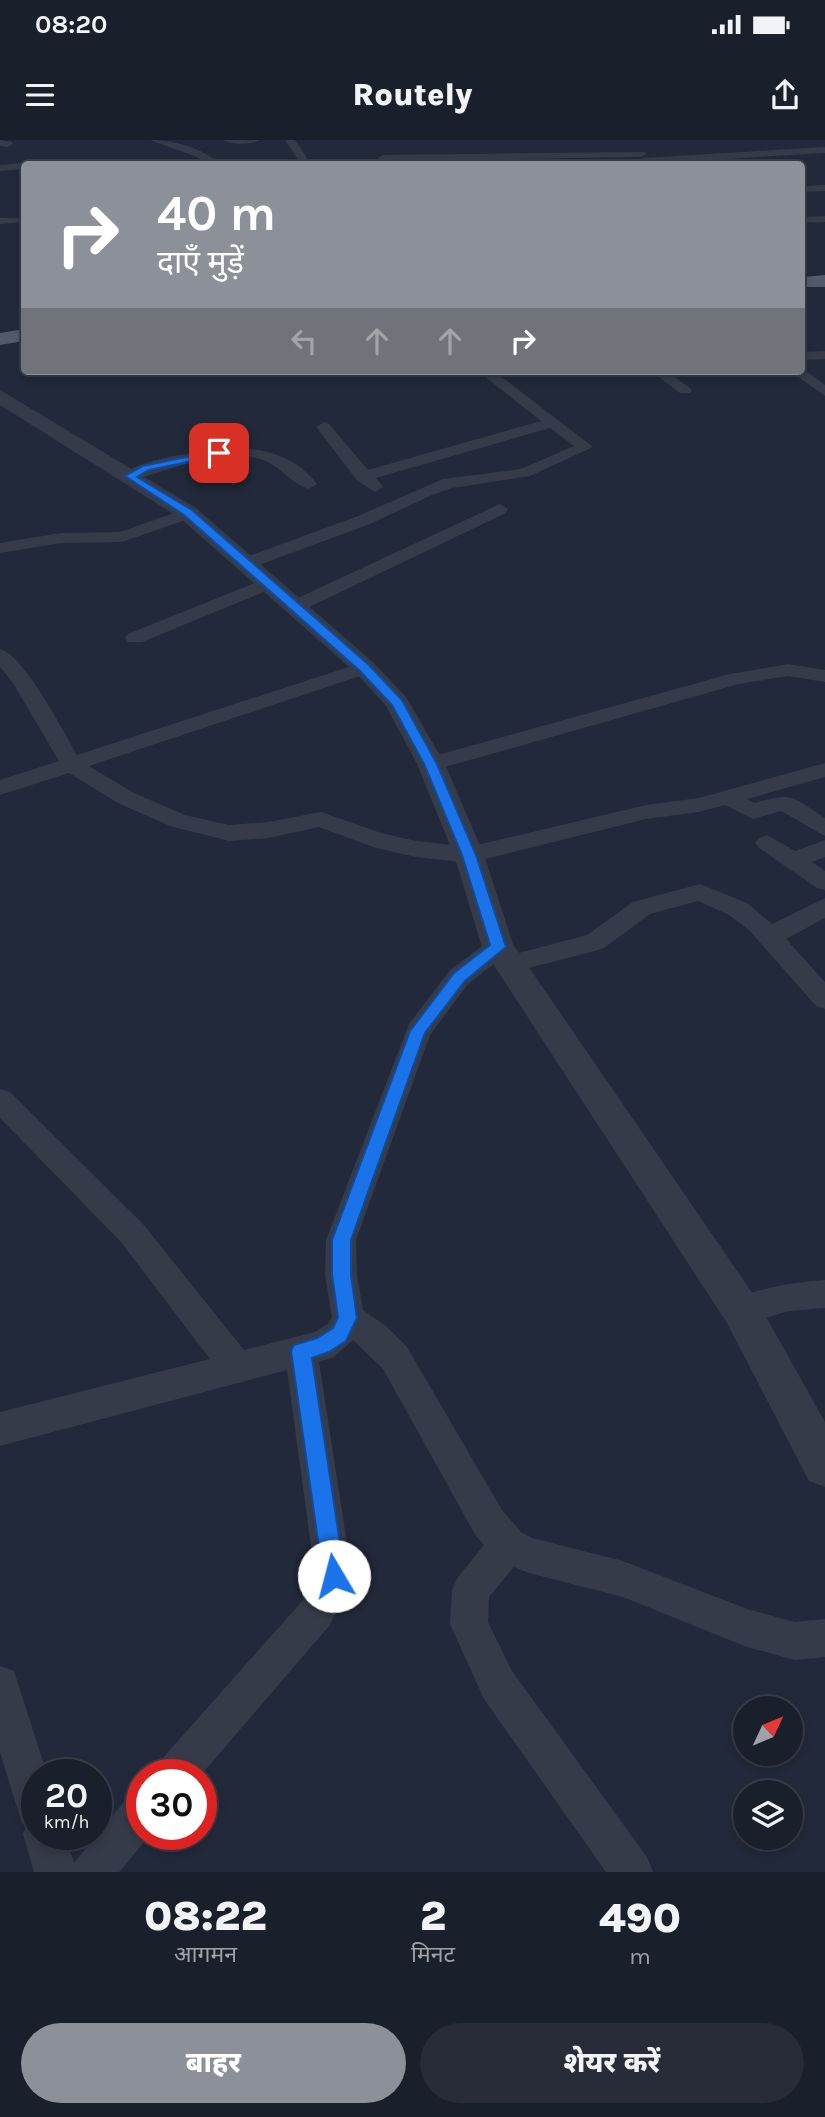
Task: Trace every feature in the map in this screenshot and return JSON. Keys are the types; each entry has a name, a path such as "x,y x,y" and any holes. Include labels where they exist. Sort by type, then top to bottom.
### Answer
{"main road":[{"path":"805,282 825,281"},
{"path":"805,289 825,288"},
{"path":"805,296 825,296"},
{"path":"0,321 21,318"},
{"path":"0,330 21,326"},
{"path":"0,339 21,336"}],"street":[{"path":"155,140 201,155 210,161"},
{"path":"228,140 255,140"},
{"path":"290,140 304,161"},
{"path":"638,140 643,160"},
{"path":"809,140 825,150"},
{"path":"383,158 445,156 643,160 763,156 825,150"},
{"path":"763,156 770,161"},
{"path":"0,168 21,166"},
{"path":"805,187 825,188"},
{"path":"805,219 825,219"},
{"path":"0,221 20,220"},
{"path":"805,356 825,355"},
{"path":"247,563 325,536 449,483 524,473 585,447 490,375"},
{"path":"664,375 685,390"},
{"path":"802,375 825,392"},
{"path":"0,396 188,513 365,668 397,703 431,764 469,855 504,955 741,1310 825,1465"},
{"path":"363,477 554,422"},
{"path":"324,427 382,498 384,510"},
{"path":"130,476 146,468 235,451 256,452 295,470 309,484"},
{"path":"296,606 500,509"},
{"path":"0,548 61,538 122,537 188,513"},
{"path":"135,638 270,583"},
{"path":"0,655 22,680 73,766 126,798 178,821 229,833 269,830 321,819 376,840 416,849 469,855 646,812 729,798 825,771"},
{"path":"0,788 365,668"},
{"path":"431,764 737,678 788,670 825,676"},
{"path":"729,798 753,812 783,802 825,828"},
{"path":"767,843 825,883"},
{"path":"793,860 825,848"},
{"path":"0,1429 322,1346 340,1334 348,1318 341,1275 341,1240 418,1031 459,977 504,955 595,942 642,908 700,892 738,909 770,936 825,999"},
{"path":"770,936 825,907"},
{"path":"0,1100 132,1233 238,1369"},
{"path":"741,1310 789,1297 825,1294"},
{"path":"348,1318 375,1336 395,1358 489,1523 508,1545 529,1555 623,1579 747,1628 795,1640 825,1638"},
{"path":"188,1759 317,1612 334,1576 301,1351"},
{"path":"508,1545 471,1590 469,1624 498,1685 632,1872"},
{"path":"0,1685 22,1759"},
{"path":"91,1872 126,1832"},
{"path":"49,1850 55,1872"}],"route":[{"path":"219,453 146,468 130,476 188,513 365,668 397,703 431,764 469,855 498,947 459,977 418,1031 341,1240 341,1275 348,1318 340,1334 322,1346 301,1351 334,1576"}]}
